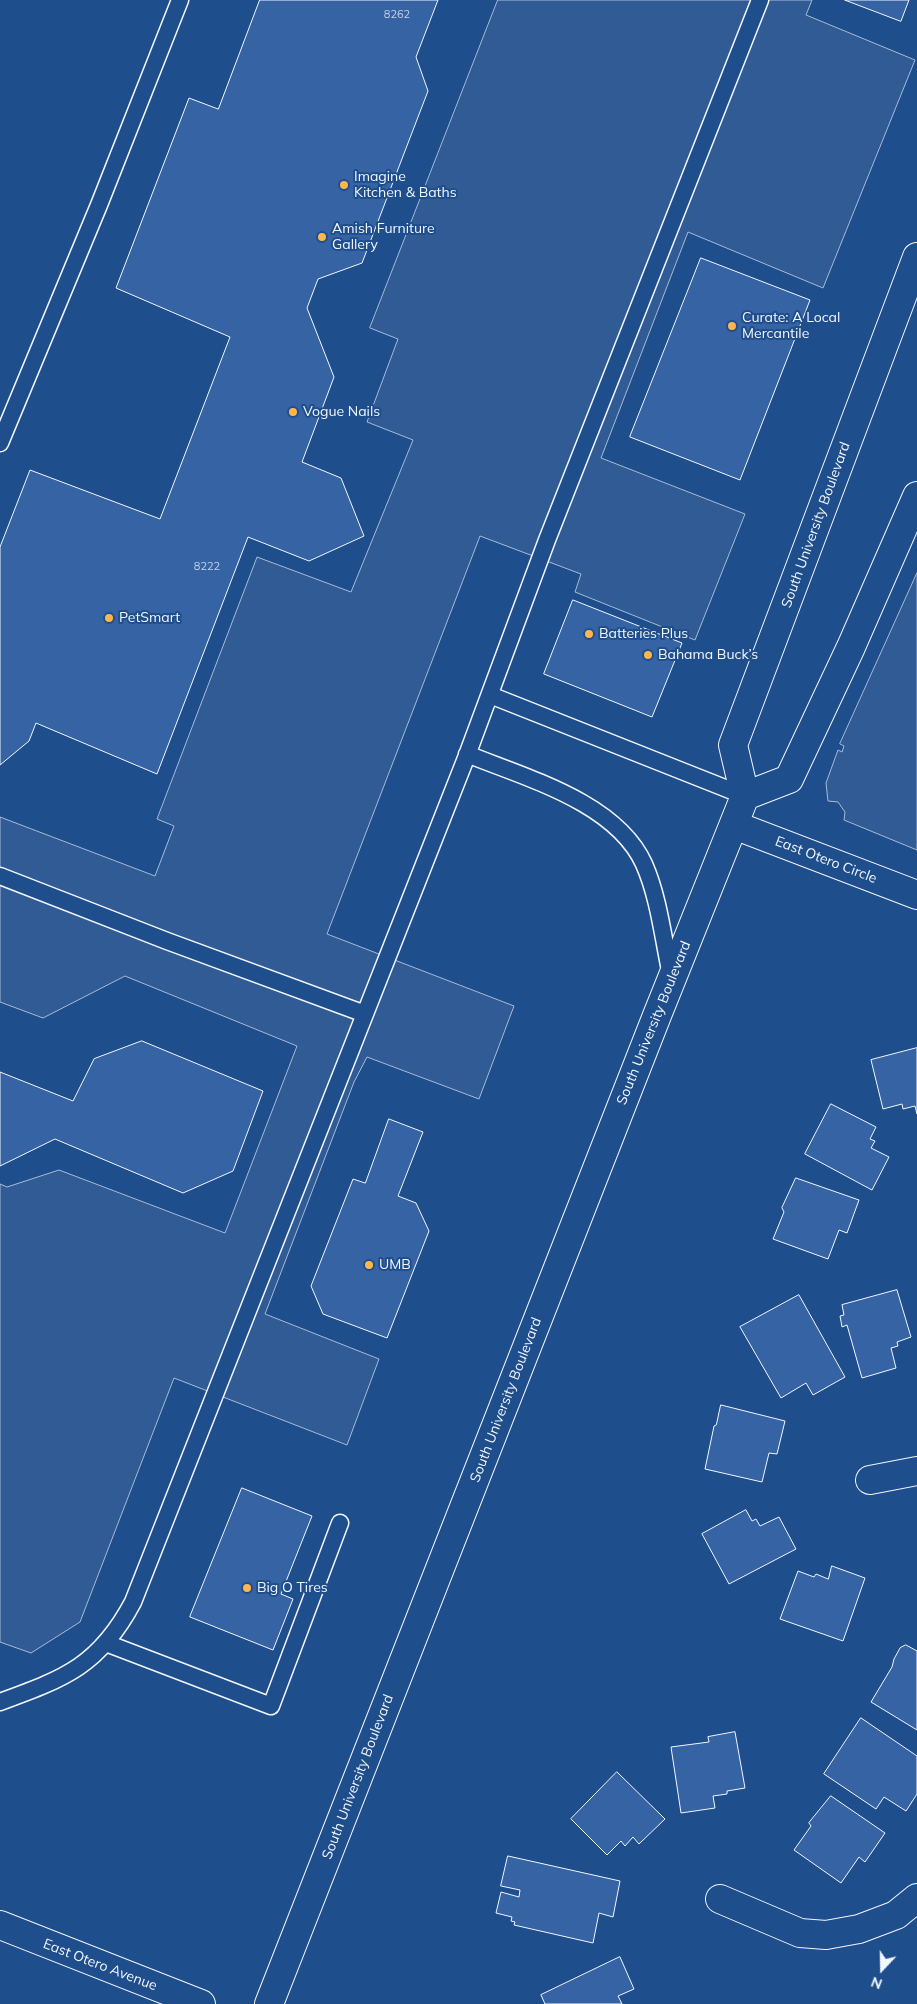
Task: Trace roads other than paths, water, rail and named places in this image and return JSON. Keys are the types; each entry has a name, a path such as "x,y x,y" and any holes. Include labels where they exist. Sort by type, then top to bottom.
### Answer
{"main road":[{"name":"South University Boulevard","path":"269,2004 672,979 746,796 733,745 917,257"},
{"path":"746,796 789,779 851,646 917,496"},
{"name":"East Otero Circle","path":"734,824 917,895"},
{"path":"870,1480 917,1471"},
{"path":"720,1899 800,1933 826,1935 859,1929 896,1915 917,1898"},
{"name":"East Otero Avenue","path":"0,1925 201,2004"}],"lane":[{"path":"0,443 99,205 180,0"},
{"path":"0,1702 53,1682 91,1660 119,1629 134,1602 490,695 547,540 760,0"},
{"path":"490,695 746,796"},
{"path":"467,754 586,805 620,829 643,862 649,878 672,979"},
{"path":"0,876 159,938 365,1014"},
{"path":"106,1643 271,1706 340,1523"}],"place":[{"name":"Imagine Kitchen & Baths","path":"344,185"},
{"name":"Amish Furniture Gallery","path":"322,237"},
{"name":"Curate: A Local Mercantile","path":"732,326"},
{"name":"Vogue Nails","path":"293,412"},
{"name":"PetSmart","path":"109,618"},
{"name":"Batteries Plus","path":"589,634"},
{"name":"Bahama Buck’s","path":"648,655"},
{"name":"UMB","path":"369,1265"},
{"name":"Big O Tires","path":"247,1588"}]}
